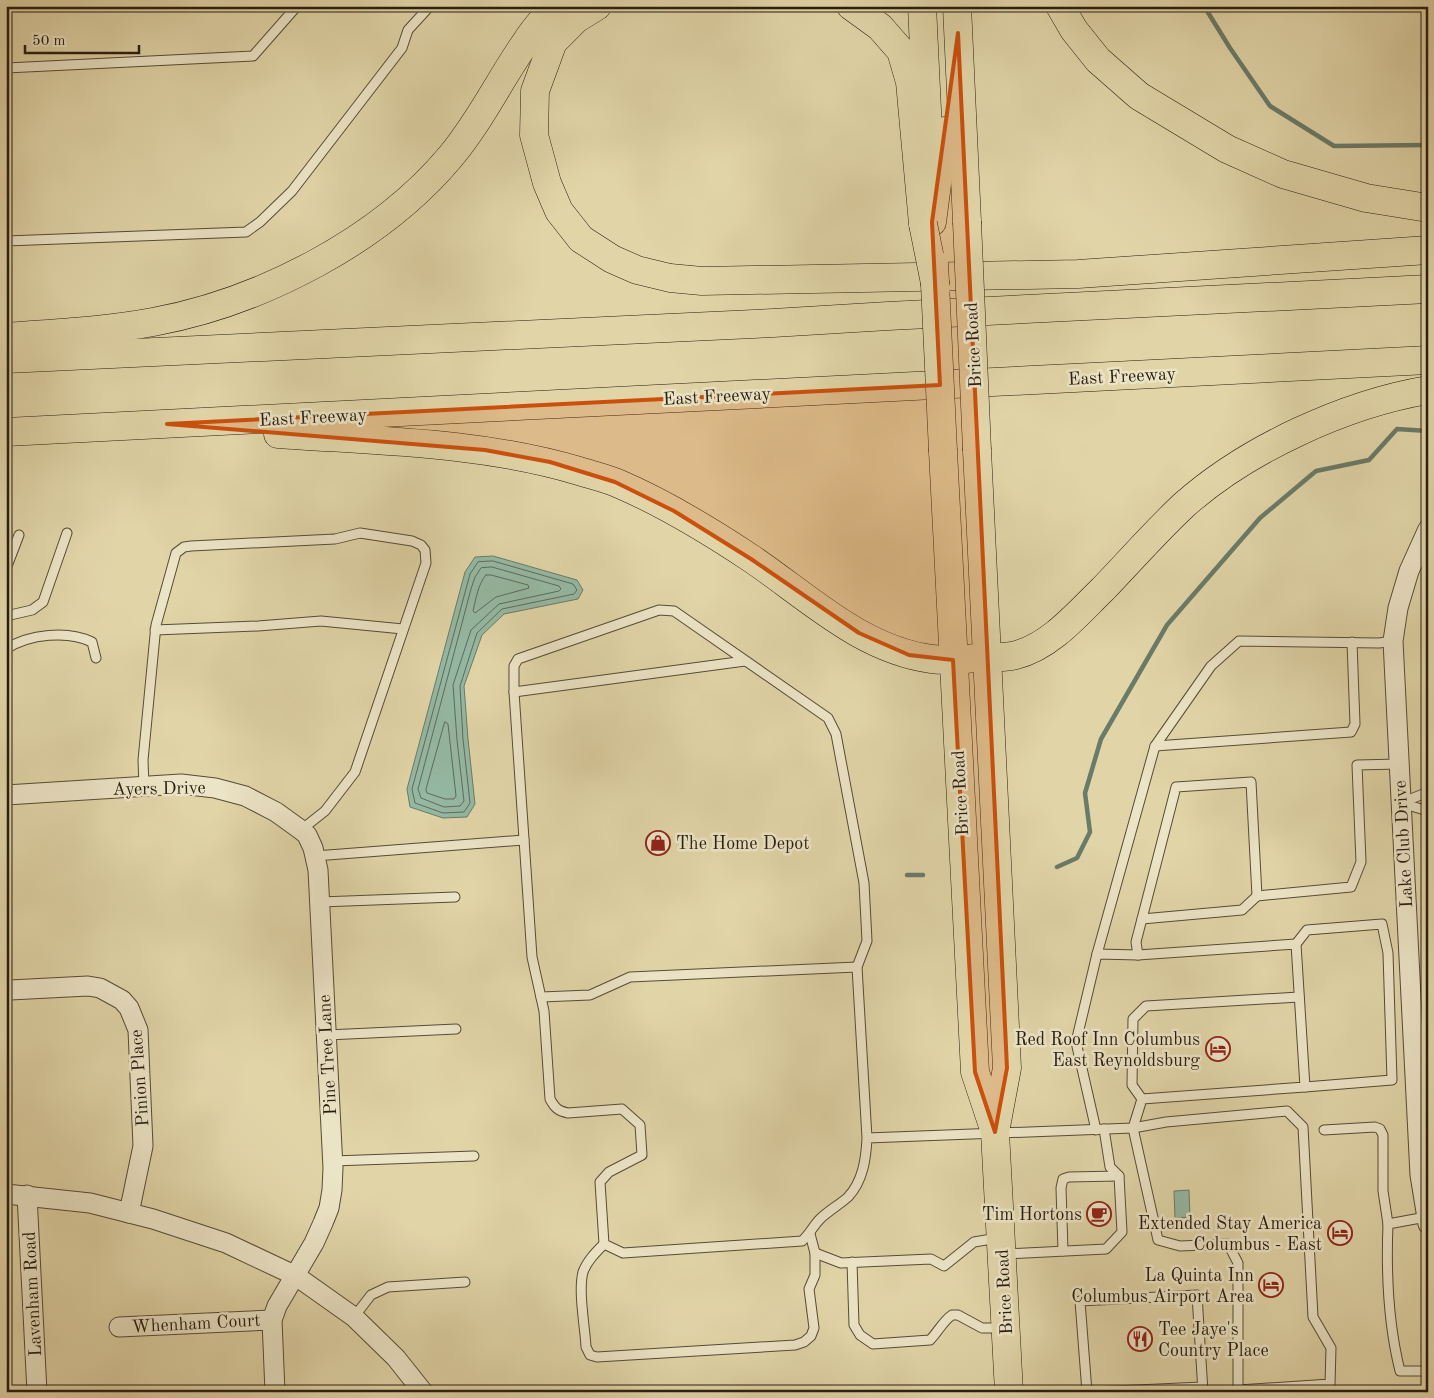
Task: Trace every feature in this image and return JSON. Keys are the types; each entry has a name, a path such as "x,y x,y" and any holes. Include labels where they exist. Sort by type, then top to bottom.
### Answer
{"main road":[{"path":"6,337 87,331 153,322 219,305 275,283 327,257 371,230 414,194 451,156 481,115 526,41 554,6"},
{"path":"597,6 576,19 553,42 535,91 534,135 546,183 559,211 581,239 612,259 637,270 670,278 702,281 1078,274 1428,250"},
{"path":"851,6 880,27 901,50 910,82 927,223"},
{"path":"922,6 927,223"},
{"path":"1060,6 1074,30 1098,60 1138,96 1227,149 1283,174 1366,198 1428,208"},
{"name":"Brice Road","path":"957,19 927,223 936,288 953,660 975,1072 995,1132"},
{"name":"Brice Road","path":"957,19 1007,1068 995,1132 1009,1392"},
{"path":"6,360 1428,289"},
{"name":"East Freeway","path":"6,432 1428,360"},
{"path":"167,424 485,450 550,462 615,482 674,511 752,559 859,633 886,646 909,654 930,659 953,660 1015,655 1034,648 1056,633 1081,611 1185,505 1248,460 1284,439 1323,421 1359,407 1408,393 1428,390"},
{"name":"Brice Road","path":"943,451 987,658"}],"street":[{"name":"Lake Club Drive","path":"1427,1220 1420,1175 1423,1145 1401,803 1393,641 1398,608 1409,571 1428,529"},
{"name":"Ayers Drive","path":"6,795 181,784 215,788 253,800 276,812 301,830"},
{"name":"Pine Tree Lane","path":"272,1320 277,1306 314,1243 329,1208 332,1190 333,1162 318,870 307,835 301,830"},
{"name":"Pinion Place","path":"10,990 88,986 100,988 111,993 122,1000 129,1008 138,1030 143,1146 129,1213"},
{"path":"6,1194 90,1203 153,1218 226,1243 296,1276 354,1317 396,1358 423,1392"},
{"name":"Lavenham Road","path":"28,1195 37,1392"},
{"path":"272,1320 275,1392"},
{"name":"Whenham Court","path":"120,1326 272,1320"}],"lane":[{"path":"6,68 253,56 297,6"},
{"path":"6,241 246,232 260,222 292,191 402,48 408,30 430,6"},
{"path":"7,614 26,612 43,602 67,533"},
{"path":"144,786 143,760 155,630 176,553 184,547 335,539 360,533 421,545 425,550 426,563 355,772 325,811 301,830"},
{"path":"6,569 18,535"},
{"path":"604,1244 623,1253 802,1241 810,1234 819,1220 849,1196 857,1184 866,1157 857,967 867,941 864,883 836,734 828,718 674,611 658,610 518,659 514,666 514,692 532,957 544,1011 550,1099 554,1107 568,1113 622,1109 640,1124 642,1155 609,1172 600,1182 604,1244 584,1271 581,1285 586,1347 590,1355 597,1357 795,1345 804,1342 811,1336 814,1328 809,1289 815,1275 815,1253 810,1234"},
{"path":"155,630 258,626 320,621 403,629"},
{"path":"6,649 18,642 40,636 80,636 92,642 96,658"},
{"path":"815,1253 841,1263 931,1259 944,1266 974,1242 1063,1251 1106,1249 1122,1232 1119,1176 1110,1167 1076,1042 1097,954 1155,746 1212,666 1239,641 1393,641"},
{"path":"1155,746 1351,732 1355,724 1352,642"},
{"path":"514,692 745,661"},
{"path":"1142,920 1242,910 1257,896 1351,887 1361,862 1357,765 1399,764"},
{"path":"1138,955 1136,942 1176,787 1252,782 1257,896"},
{"path":"1401,803 1428,792"},
{"path":"1401,803 1428,811"},
{"path":"315,856 524,840"},
{"path":"320,902 455,896"},
{"path":"1142,1099 1305,1087 1392,1080 1388,954 1382,924 1307,930 1296,944 1305,1087"},
{"path":"1097,954 1138,955 1296,944"},
{"path":"541,997 590,995 630,977 857,967"},
{"path":"1142,1099 1132,1084 1133,1019 1146,1006 1299,997"},
{"path":"326,1035 456,1029"},
{"path":"866,1138 1133,1128 1166,1122 1287,1112 1303,1127 1313,1317 1331,1348 1330,1384 1238,1391 1238,1263 1228,1244 1180,1246 1158,1240 1133,1128 1142,1099"},
{"path":"1324,1130 1375,1127 1380,1129 1383,1135 1383,1191 1388,1224 1388,1272 1394,1345 1400,1371 1428,1371"},
{"path":"333,1162 474,1156"},
{"path":"1063,1251 1061,1188 1063,1179 1069,1176 1119,1176"},
{"path":"1388,1224 1427,1220"},
{"path":"852,1262 854,1325 860,1336 873,1344 930,1340 939,1331 946,1319 952,1315 958,1315 982,1328 1006,1328"},
{"path":"354,1317 371,1295 388,1287 465,1282"},
{"path":"1087,1392 1080,1301 1197,1295 1203,1389 1093,1392"}],"highlighted area":[{"path":"958,33 1007,1068 995,1132 975,1072 953,660 909,655 859,633 751,559 674,511 615,482 550,462 485,450 167,424 940,385 932,222"}],"water":[{"path":"493,556 577,580 583,590 578,599 504,614 482,635 464,686 475,804 467,817 443,818 410,807 407,789 465,572 475,557"},
{"path":"1189,1190 1190,1217 1175,1218 1174,1191"}],"waterway":[{"path":"1204,6 1270,106 1334,146 1428,145"},
{"path":"1057,867 1077,858 1090,832 1085,793 1101,739 1167,625 1260,518 1316,471 1369,460 1397,429 1428,431"},
{"path":"907,875 923,875"}],"place":[{"name":"The Home Depot","path":"658,843"},
{"name":"Red Roof Inn Columbus East Reynoldsburg","path":"1218,1049"},
{"name":"Tim Hortons","path":"1099,1214"},
{"name":"Extended Stay America Columbus - East","path":"1340,1233"},
{"name":"La Quinta Inn Columbus Airport Area","path":"1271,1285"},
{"name":"Tee Jaye's Country Place","path":"1140,1339"}]}
